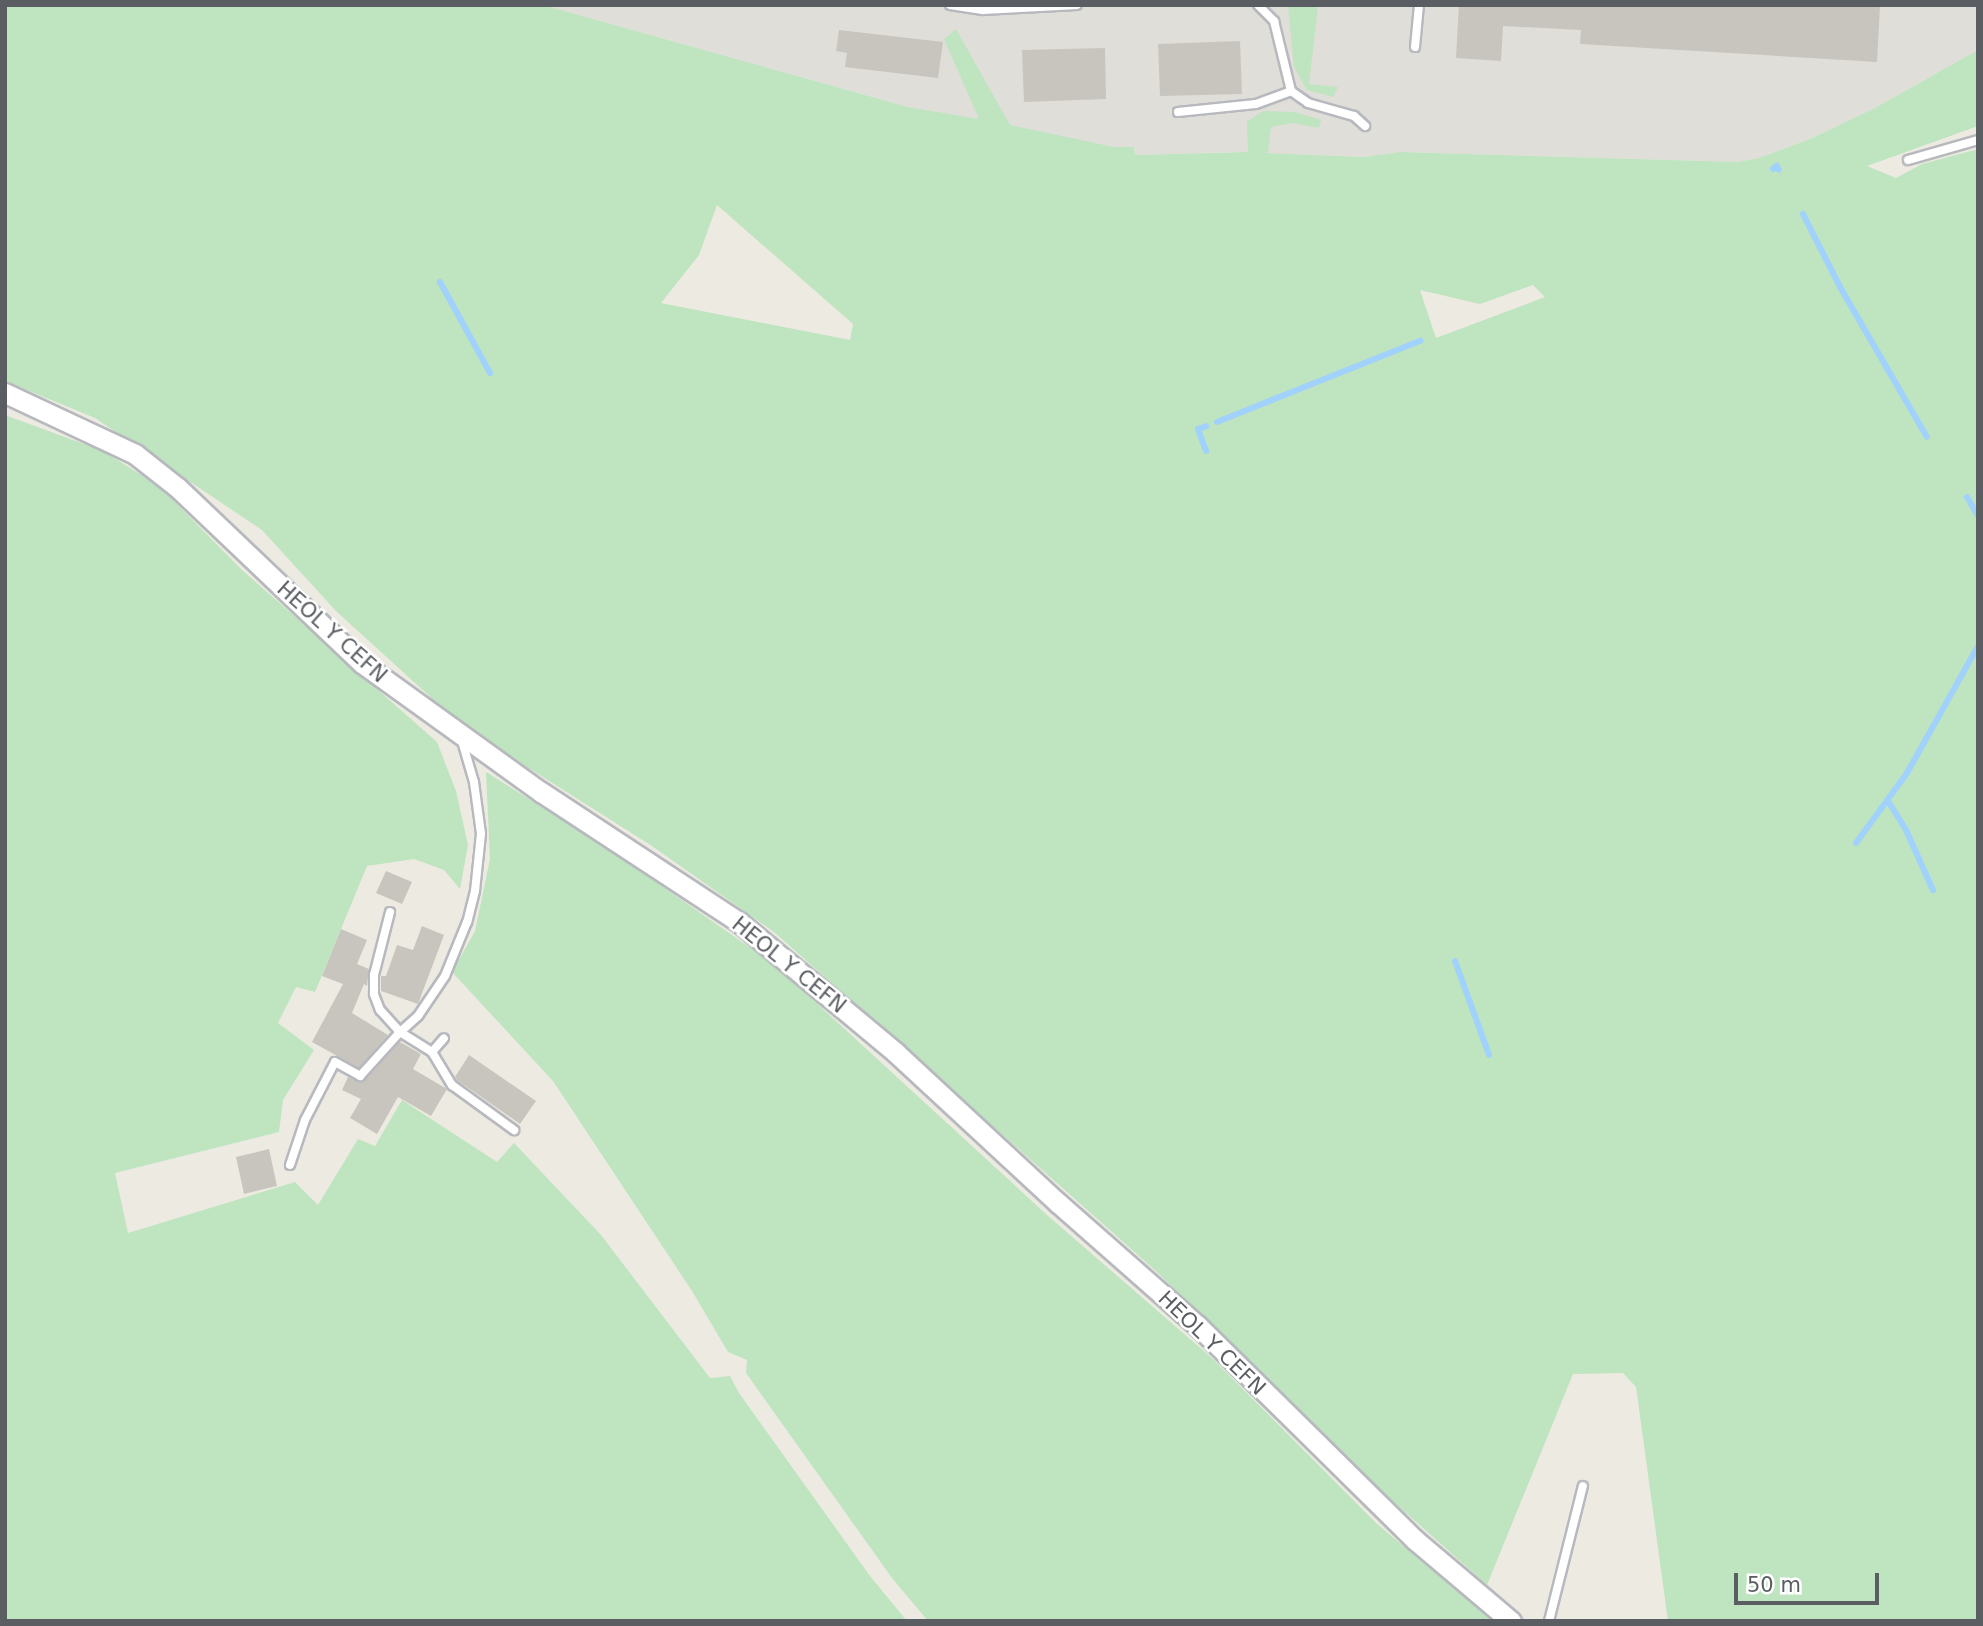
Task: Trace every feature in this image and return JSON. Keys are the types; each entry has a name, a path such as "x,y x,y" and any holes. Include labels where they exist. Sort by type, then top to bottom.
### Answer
{"street":[{"name":"HEOL Y CEFN","path":"5,393 135,454 178,488 362,663 541,792 740,922 896,1053 1058,1203 1198,1326 1415,1540 1511,1621"}],"lane":[{"path":"950,5 983,10 1077,5"},
{"path":"1258,5 1274,21 1291,91 1308,103 1354,116 1365,126"},
{"path":"1415,47 1419,5"},
{"path":"1178,112 1256,104 1291,91"},
{"path":"1908,160 1978,140"},
{"path":"290,1164 305,1120 335,1062 360,1076 418,1016 445,976 467,922 475,891 481,834 478,807 461,735"},
{"path":"390,912 374,975 374,994 380,1010 400,1032 432,1052 452,1085 514,1130"},
{"path":"432,1052 444,1038"},
{"path":"1549,1621 1583,1486"}],"shaded area":[{"path":"543,5 1978,5 1978,50 1873,109 1810,139 1759,158 1738,162 1400,152 1364,157 1237,152 1135,155 1134,147 1114,147 908,107"}],"green space":[{"path":"5,5 543,5 908,107 979,119 944,39 956,29 1010,125 1114,147 1134,147 1135,155 1248,152 1247,122 1263,111 1295,112 1321,120 1319,128 1293,123 1271,127 1268,152 1264,153 1364,157 1400,152 1738,162 1759,158 1810,139 1873,109 1978,50 1978,126 1867,166 1896,178 1922,164 1978,149 1978,1621 1668,1621 1636,1387 1623,1373 1573,1374 1487,1585 1360,1472 1157,1272 774,932 652,846 448,713 336,611 262,530 95,418 5,381","holes":["717,205 853,324 850,340 661,303 699,255","1533,285 1545,297 1436,338 1420,290 1480,304"]},
{"path":"1288,5 1318,5 1309,84 1338,87 1333,97 1307,90 1294,67"},
{"path":"5,415 103,451 159,486 242,570 437,742 456,791 468,845 460,889 444,870 414,859 367,866 315,992 296,987 278,1023 314,1050 283,1100 279,1132 115,1173 128,1233 295,1182 318,1205 358,1139 375,1146 402,1100 497,1162 514,1143 601,1235 710,1378 730,1376 739,1393 870,1576 907,1621 5,1621"},
{"path":"486,772 607,848 775,965 1047,1215 1213,1359 1376,1523 1492,1621 928,1621 892,1578 746,1373 747,1360 728,1352 692,1291 553,1081 452,972 475,931 490,859"}],"building":[{"path":"1459,5 1880,5 1877,62 1580,44 1581,30 1503,26 1501,61 1456,58"},
{"path":"839,30 943,42 938,78 845,67 847,53 836,51"},
{"path":"1240,41 1242,94 1160,96 1158,44"},
{"path":"1105,48 1106,99 1024,102 1022,50"},
{"path":"386,871 412,882 402,904 376,893"},
{"path":"422,926 444,935 418,1004 381,991 381,976 386,976 397,945 413,950"},
{"path":"341,929 367,940 357,964 369,969 367,986 364,984 352,1013 388,1035 359,1068 312,1042 343,984 322,976"},
{"path":"400,1042 421,1054 413,1069 447,1089 431,1116 398,1097 377,1134 350,1118 361,1099 342,1090 348,1077 359,1082 364,1081"},
{"path":"469,1055 536,1101 520,1124 457,1080 455,1077"},
{"path":"269,1149 277,1186 244,1194 236,1157"}],"waterway":[{"path":"1773,169 1777,166 1779,170"},
{"path":"1803,214 1840,287 1927,437"},
{"path":"440,282 490,373"},
{"path":"1217,422 1420,341"},
{"path":"1206,451 1198,429 1207,426"},
{"path":"1967,497 1978,516"},
{"path":"1856,843 1907,773 1978,646"},
{"path":"1888,801 1906,830 1933,890"},
{"path":"1455,961 1489,1055"}]}
